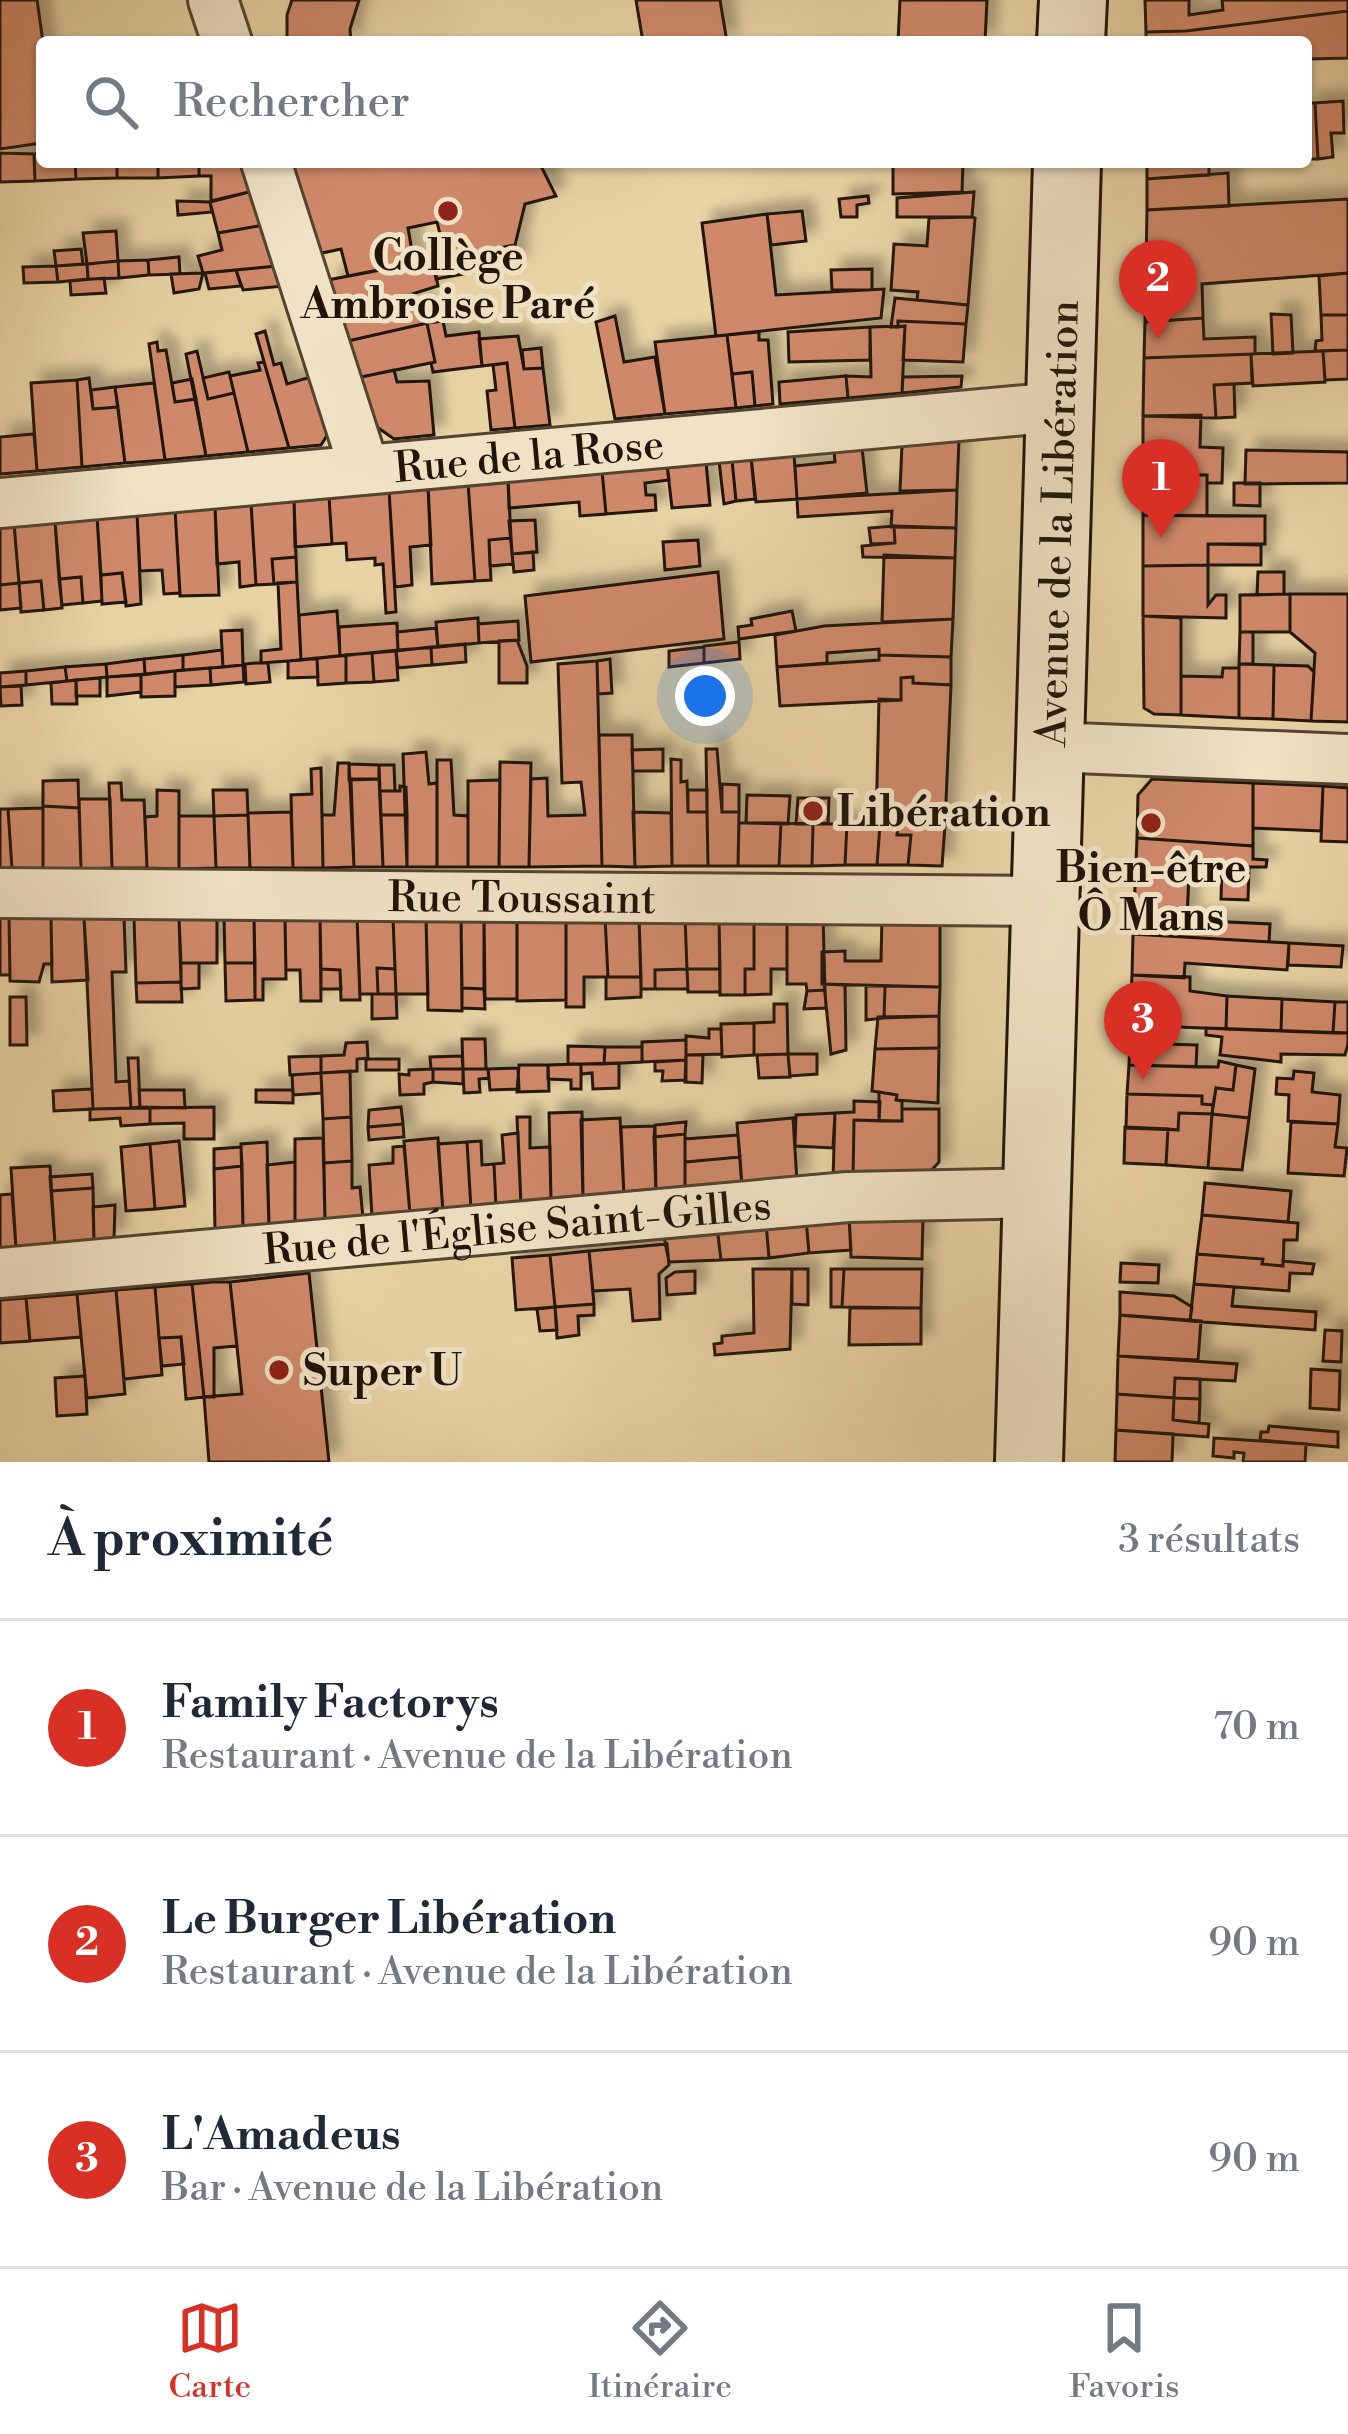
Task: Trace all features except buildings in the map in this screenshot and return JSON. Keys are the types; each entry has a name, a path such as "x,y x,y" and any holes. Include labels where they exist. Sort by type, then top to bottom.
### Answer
{"main road":[{"path":"1071,36 1072,0"},
{"name":"Avenue de la Libération","path":"1029,1462 1067,168"}],"street":[{"path":"213,0 225,36"},
{"path":"268,168 364,468"},
{"name":"Rue de la Rose","path":"0,503 1059,407"},
{"path":"1050,747 1348,759"},
{"name":"Rue Toussaint","path":"0,893 1045,901"},
{"name":"Rue de l'Église Saint-Gilles","path":"0,1273 848,1197 1037,1192"}],"place":[{"name":"Collège Ambroise Paré","path":"448,211"},
{"name":"Le Burger Libération","path":"1158,339"},
{"name":"Family Factorys","path":"1161,538"},
{"name":"Libération","path":"813,811"},
{"name":"Bien-être Ô Mans","path":"1151,823"},
{"name":"L'Amadeus","path":"1143,1080"},
{"name":"Super U","path":"279,1370"}]}
